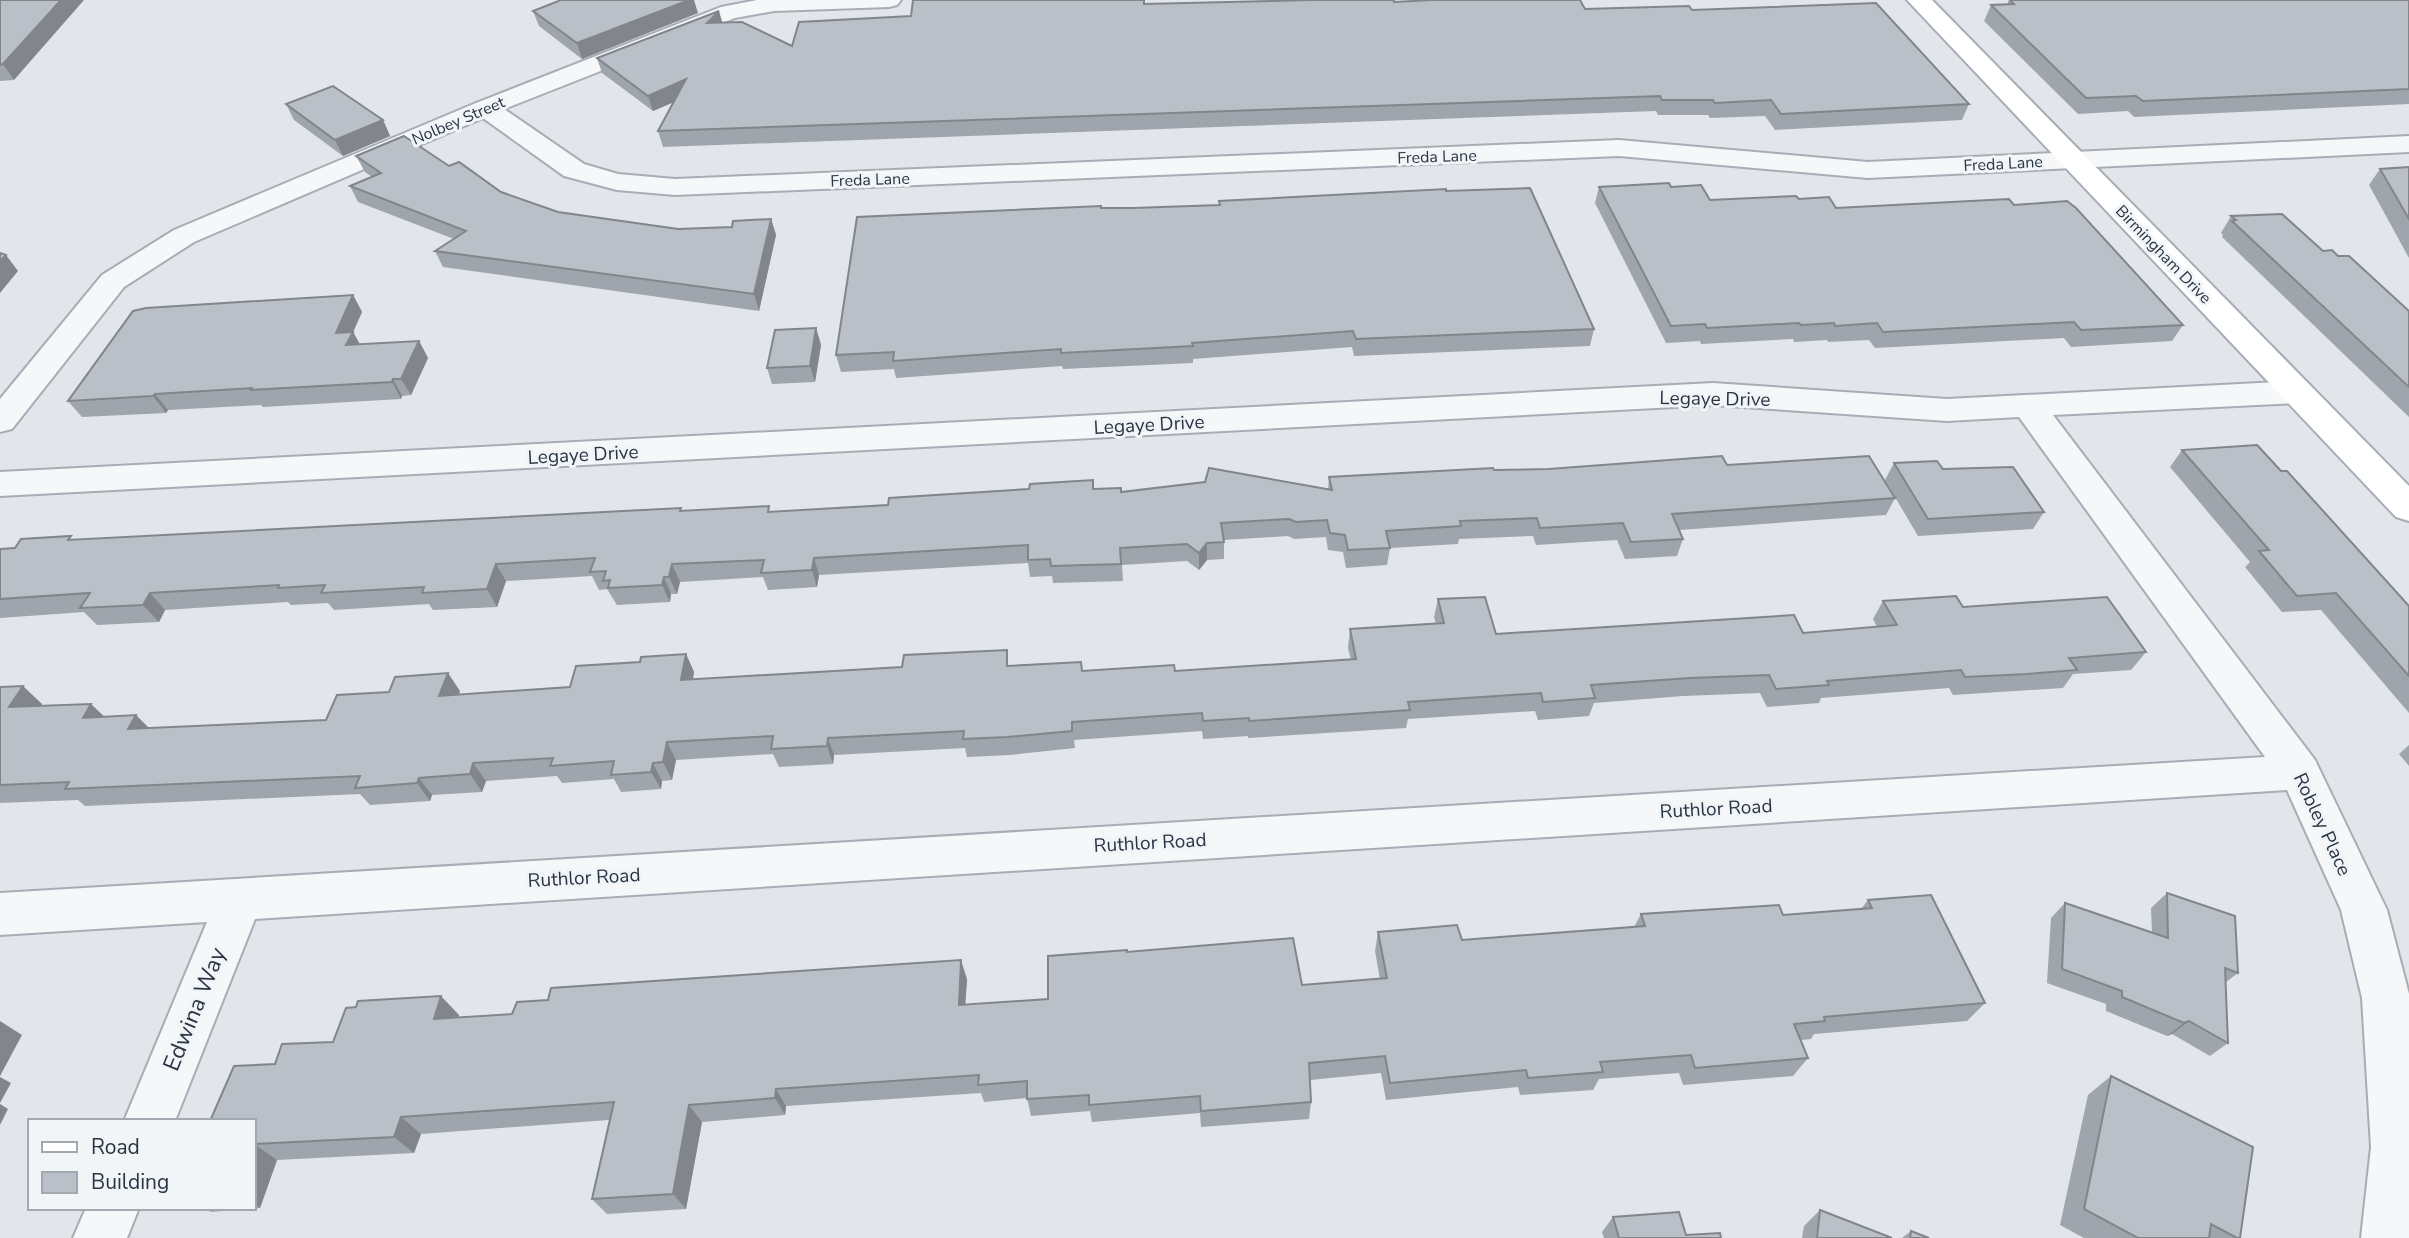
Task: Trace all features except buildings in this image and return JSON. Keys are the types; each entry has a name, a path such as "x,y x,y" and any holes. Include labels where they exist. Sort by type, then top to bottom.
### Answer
{"main road":[{"name":"Birmingham Drive","path":"1919,0 2409,508"}],"street":[{"name":"Nolbey Street","path":"0,421 113,281 184,236 485,108 729,12 774,4 889,0"},
{"name":"Freda Lane","path":"485,108 574,170 617,181 675,187 1619,148 1868,170 2409,144"},
{"name":"Legaye Drive","path":"0,484 1713,394 1947,410 2029,408 2298,392"},
{"name":"Robley Place","path":"2029,408 2300,772 2364,910 2386,999 2397,1147 2388,1238"},
{"name":"Ruthlor Road","path":"0,914 2300,772"},
{"name":"Edwina Way","path":"150,1119 240,898"},
{"path":"100,1238 112,1210"}]}
